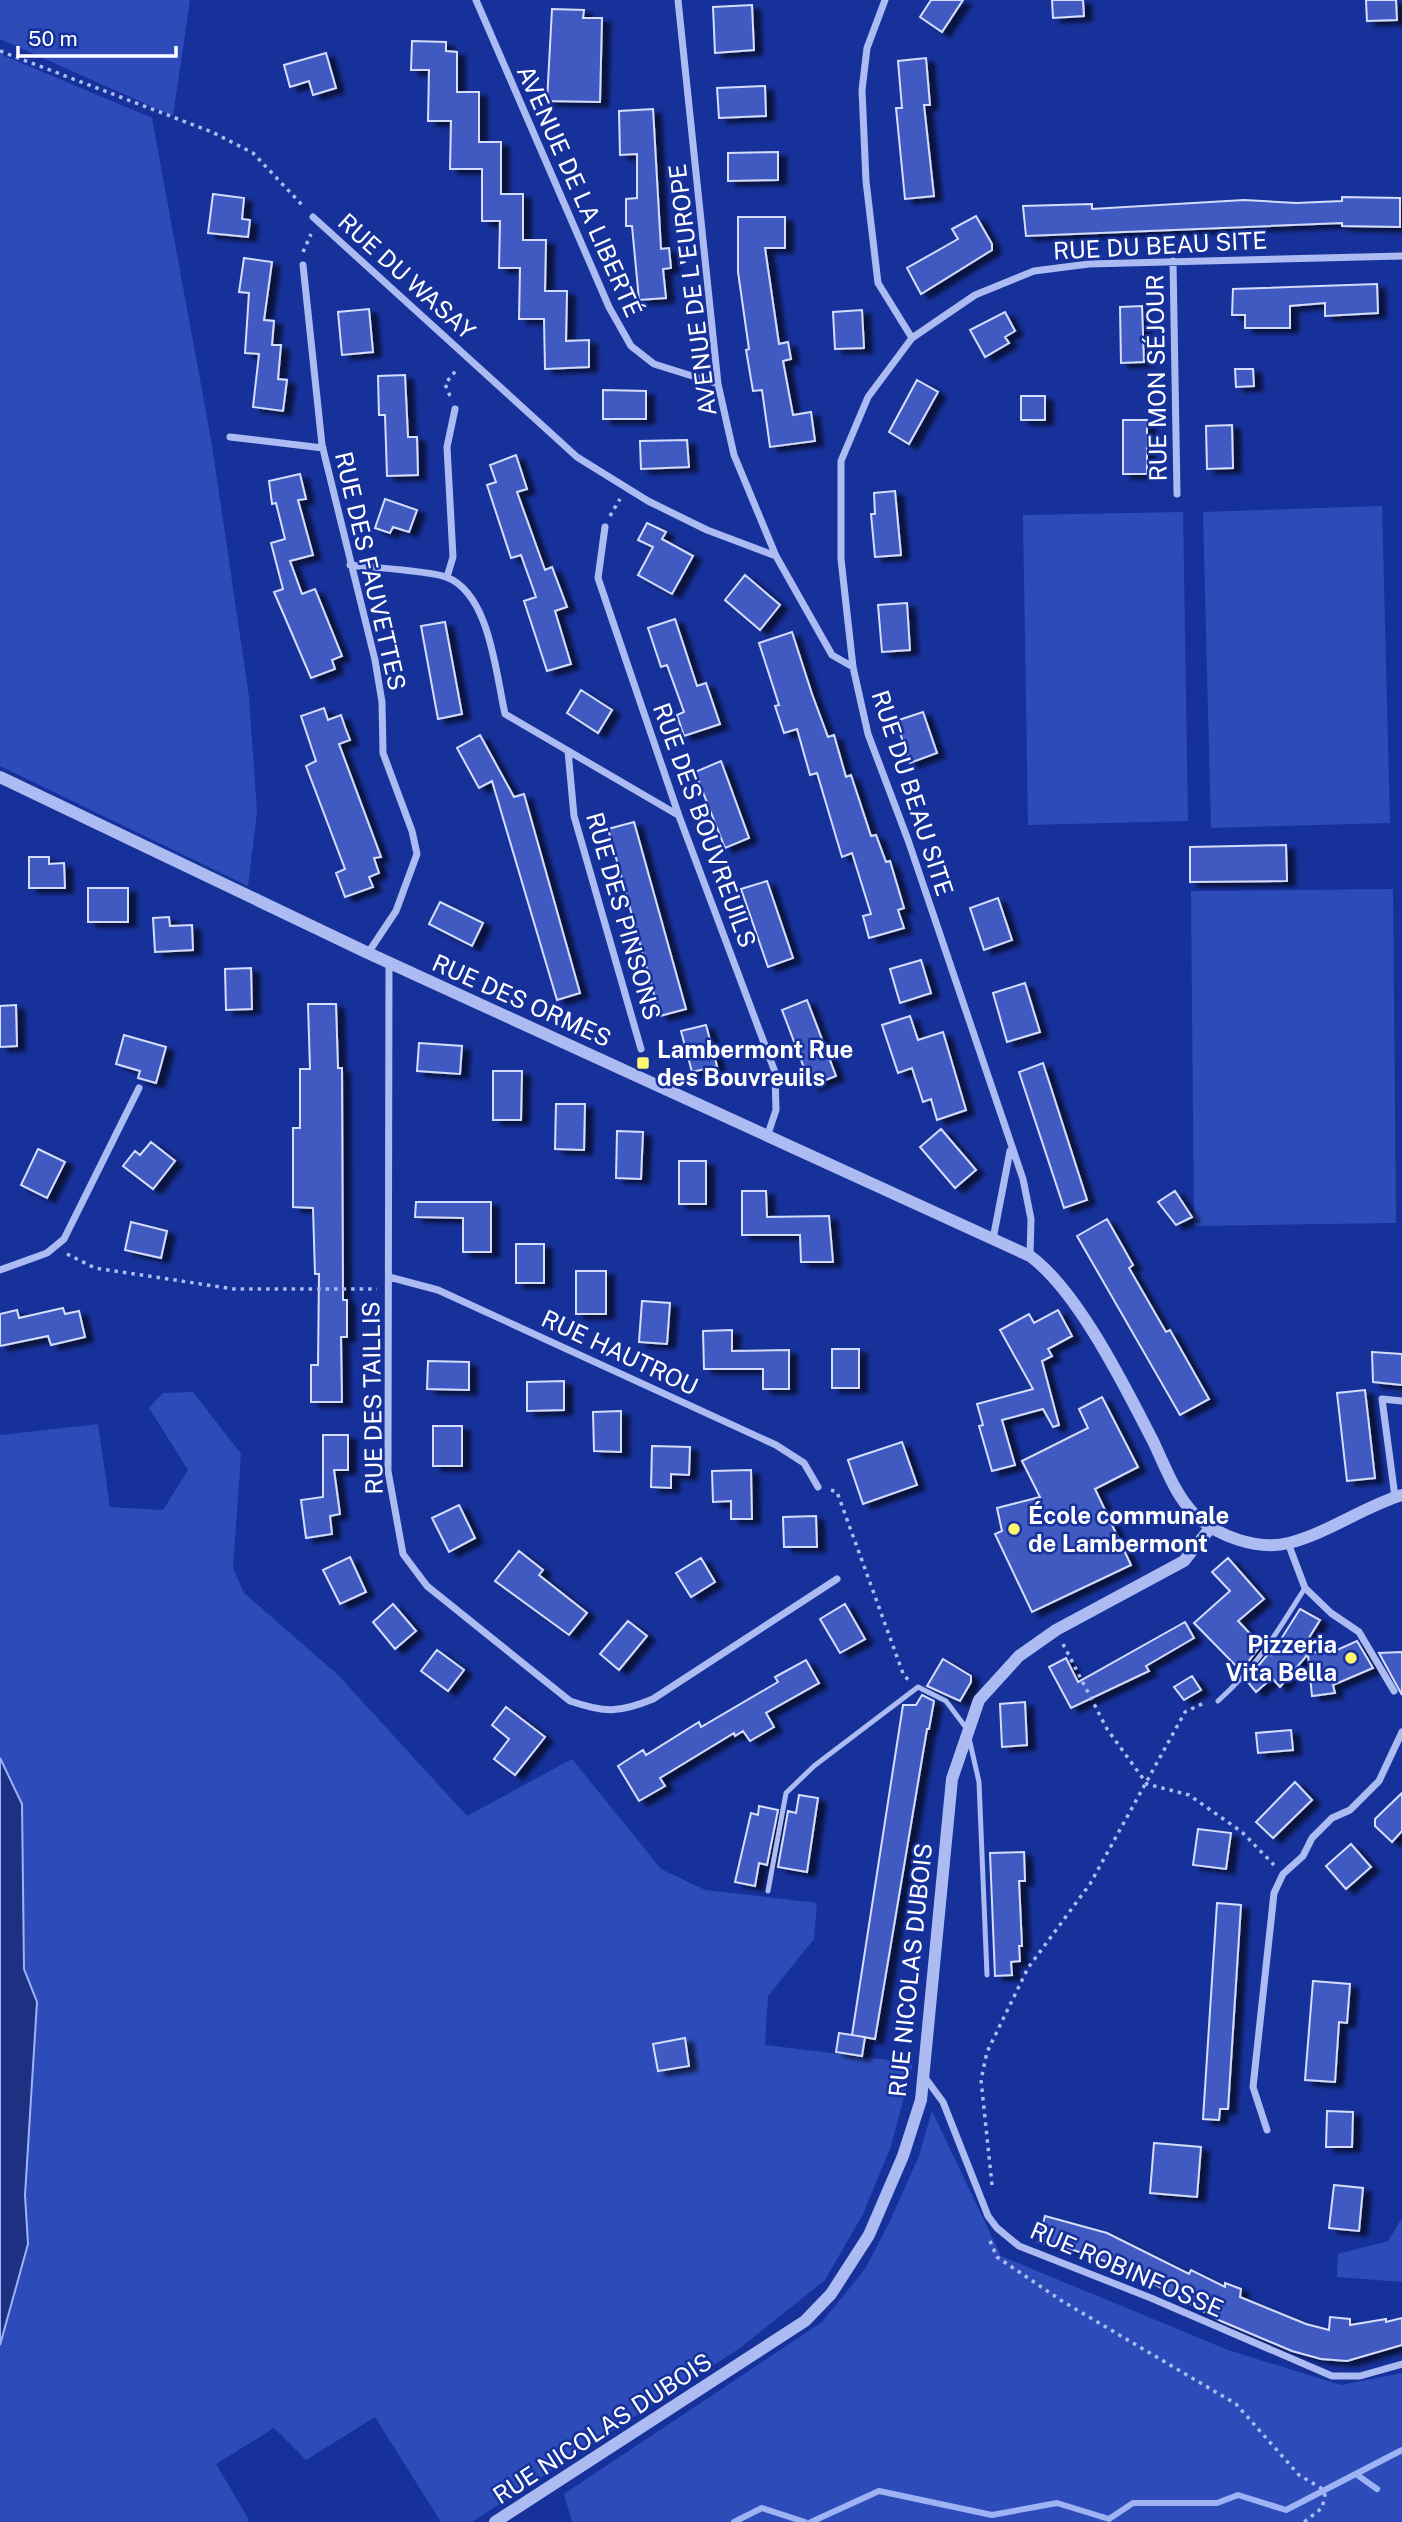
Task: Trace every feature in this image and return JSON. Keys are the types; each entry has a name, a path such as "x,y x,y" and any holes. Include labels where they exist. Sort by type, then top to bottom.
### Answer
{"street":[{"name":"AVENUE DE LA LIBERTÉ","path":"476,0 609,307 631,346 654,364 718,384"},
{"name":"AVENUE DE L'EUROPE","path":"678,0 718,384 734,455 776,556 832,655 853,667"},
{"path":"886,0 867,48 862,90 866,181 878,283 912,338"},
{"name":"RUE DU WASAY","path":"316,219 577,457 628,489 707,530 776,556"},
{"name":"RUE DU BEAU SITE","path":"1030,1256 1031,1219 1023,1179 908,840 868,734 853,667 841,559 841,461 868,397 912,338 975,295 1034,271 1089,264 1402,256"},
{"name":"RUE MON SÉJOUR","path":"1173,261 1177,494"},
{"name":"RUE DES FAUVETTES","path":"303,265 323,448 375,660 382,702 383,753 412,831 417,855 396,911 368,953"},
{"path":"350,565 447,577 453,557 447,447 455,409"},
{"path":"230,436 323,448"},
{"name":"RUE DES BOUVREUILS","path":"605,527 598,578 679,816 775,1072 776,1110 768,1134"},
{"name":"RUE DES PINSONS","path":"447,577 472,597 485,622 505,715 679,816"},
{"name":"RUE DES PINSONS","path":"568,751 574,816 641,1049"},
{"name":"RUE DES ORMES","path":"0,777 368,953 1030,1256 1049,1270 1069,1295 1134,1404 1181,1497 1211,1527"},
{"name":"RUE DES TAILLIS","path":"389,962 388,1471 403,1553 427,1586 570,1701 598,1711 626,1710 653,1699 837,1579"},
{"path":"0,1270 17,1266 53,1248 64,1239 139,1088"},
{"name":"RUE DU BEAU SITE","path":"993,1239 1008,1172 1010,1147"},
{"name":"RUE HAUTROU","path":"389,1277 438,1290 776,1444 804,1463 818,1487"},
{"path":"1211,1527 1255,1544 1288,1544 1398,1496 1382,1399 1402,1401"},
{"name":"RUE NICOLAS DUBOIS","path":"495,2522 805,2321 831,2294 869,2235 903,2156 926,2079 946,1819 952,1779 979,1700 1019,1656 1056,1630 1184,1560 1211,1527"},
{"path":"1288,1544 1305,1588 1331,1613 1360,1632 1394,1691"},
{"path":"1267,2130 1253,2087 1274,1893 1283,1874 1303,1856 1312,1838 1332,1818 1350,1810 1378,1782 1402,1732"},
{"name":"RUE ROBINFOSSE","path":"926,2079 943,2102 988,2216 997,2228 1019,2246 1151,2298 1332,2376 1360,2376 1402,2364"}],"lane":[{"path":"1217,1701 1247,1675 1273,1643 1305,1588"},
{"path":"768,1891 786,1793 814,1766 918,1687 946,1701 967,1729 979,1782 987,1975"}],"path":[{"name":"RUE DU WASAY","path":"0,51 212,132 253,153 316,219"},
{"path":"303,265 306,240 316,219"},
{"path":"455,409 445,384 450,375 470,357"},
{"path":"605,527 628,489"},
{"path":"53,1248 95,1268 234,1289 389,1289"},
{"path":"818,1487 837,1492 904,1676 918,1687"},
{"path":"1056,1630 1107,1729 1147,1784 1189,1795 1242,1832 1283,1874"},
{"path":"1217,1701 1204,1702 1185,1712 1090,1884 1028,1968 987,2052 981,2080 992,2190 987,2234 997,2257 1062,2301 1236,2404 1298,2475 1321,2488 1325,2495 1322,2508 1304,2522"}],"shaded area":[{"path":"0,0 190,0 173,116 0,39"},
{"path":"0,54 152,118 212,445 249,697 257,812 248,886 0,766"},
{"path":"1382,506 1390,823 1211,828 1203,512"},
{"path":"1183,512 1188,821 1028,825 1023,515"},
{"path":"1393,889 1396,1223 1194,1226 1191,891"},
{"path":"193,1392 241,1454 233,1568 244,1593 338,1675 467,1816 572,1759 661,1869 705,1890 817,1903 814,1939 768,1996 765,2045 913,2063 891,2146 863,2214 825,2280 740,2348 472,2522 441,2522 375,2417 306,2460 274,2428 216,2464 249,2520 246,2522 0,2522 0,2345 28,2244 25,2195 37,2002 24,1969 22,1804 0,1758 0,1435 98,1424 110,1507 163,1510 188,1470 149,1408 163,1393"},
{"path":"0,1758 22,1804 24,1969 37,2002 25,2195 28,2244 0,2345"},
{"path":"932,2111 1001,2256 1228,2350 1341,2385 1402,2373 1402,2522 572,2522 564,2494 822,2322 865,2269 919,2156"},
{"path":"1402,2218 1402,2282 1337,2277 1338,2254 1388,2241"}],"building":[{"path":"931,0 963,0 942,32 920,17"},
{"path":"1052,0 1083,0 1084,16 1053,18"},
{"path":"1366,0 1396,0 1397,20 1367,21"},
{"path":"752,5 754,50 715,53 713,7"},
{"path":"552,9 584,10 583,18 602,18 600,102 547,101"},
{"path":"412,41 446,42 446,51 457,52 457,92 479,92 479,142 501,142 501,194 523,194 523,240 546,240 545,291 567,291 566,341 589,340 589,367 545,369 544,319 519,319 520,268 499,268 500,221 482,221 482,169 450,169 451,121 428,121 429,70 411,70"},
{"path":"326,53 336,88 313,95 309,81 290,87 284,65"},
{"path":"926,58 930,105 924,105 934,196 905,199 896,108 902,108 898,61"},
{"path":"765,86 766,116 719,118 717,88"},
{"path":"653,109 661,249 669,248 671,268 663,269 666,298 639,300 632,226 626,226 626,199 637,198 637,154 620,155 619,111"},
{"path":"778,152 778,180 728,181 728,153"},
{"path":"213,194 244,198 242,219 250,220 248,237 208,233"},
{"path":"1342,197 1400,198 1400,227 1342,226 1342,223 1026,236 1023,206 1092,204 1092,209 1244,200 1296,203 1342,201"},
{"path":"976,216 992,244 992,250 921,294 907,268 958,239 952,229"},
{"path":"738,217 785,217 785,248 765,248 779,344 788,342 791,359 783,361 793,415 811,412 815,441 770,447 762,390 753,391 746,350 749,349 738,272"},
{"path":"244,258 272,262 264,320 274,321 272,345 281,345 278,379 287,380 283,411 253,407 259,354 245,353 249,293 239,292"},
{"path":"1377,284 1378,313 1325,316 1325,303 1290,306 1290,328 1245,328 1245,315 1232,315 1233,289"},
{"path":"1142,306 1144,362 1121,363 1120,307"},
{"path":"369,309 373,352 342,355 338,312"},
{"path":"862,310 864,348 835,349 833,312"},
{"path":"1005,312 1015,331 1005,337 1009,343 985,357 970,330"},
{"path":"1235,369 1253,369 1254,386 1236,387"},
{"path":"405,375 408,437 417,437 418,475 387,476 385,415 379,415 378,376"},
{"path":"917,380 938,392 909,444 889,432"},
{"path":"603,390 646,391 646,419 603,419"},
{"path":"1021,396 1045,396 1045,420 1021,420"},
{"path":"1123,420 1147,420 1147,474 1123,474"},
{"path":"1232,425 1233,468 1207,469 1206,426"},
{"path":"687,440 689,467 641,469 640,441"},
{"path":"516,455 527,489 517,492 545,570 552,567 567,607 555,611 571,664 547,671 524,601 536,597 521,555 511,558 487,485 496,482 490,465"},
{"path":"300,474 306,499 298,500 313,555 290,561 302,594 315,589 342,656 332,660 335,669 311,678 274,592 283,589 271,543 285,539 276,503 272,504 269,481"},
{"path":"895,491 901,555 875,557 871,514 875,514 874,493"},
{"path":"385,499 417,510 409,532 393,527 390,533 375,528"},
{"path":"647,523 666,532 662,539 693,556 672,594 638,575 653,547 638,540"},
{"path":"745,575 780,605 760,630 725,600"},
{"path":"907,603 910,650 882,652 878,605"},
{"path":"675,619 697,686 706,683 720,724 684,736 677,715 684,712 667,665 661,667 648,628"},
{"path":"445,622 462,714 438,719 421,626"},
{"path":"792,632 828,737 834,735 846,777 851,775 871,836 876,835 886,862 890,861 904,908 898,910 904,928 869,938 863,916 871,914 852,853 842,857 817,773 810,775 797,729 784,733 775,706 779,705 759,643"},
{"path":"581,690 612,710 598,733 567,713"},
{"path":"324,708 328,720 341,715 350,740 339,744 381,857 374,858 379,873 369,877 373,887 345,897 336,873 345,869 306,766 316,761 301,716"},
{"path":"923,712 937,753 910,763 896,721"},
{"path":"480,735 514,797 524,794 580,993 557,1000 492,781 479,788 457,748"},
{"path":"721,761 749,838 725,848 695,772"},
{"path":"634,822 686,1009 660,1016 608,829"},
{"path":"1286,845 1287,881 1190,882 1190,847"},
{"path":"29,857 49,857 49,864 64,863 65,888 29,888"},
{"path":"767,881 793,958 768,967 741,889"},
{"path":"88,888 128,888 128,922 88,922"},
{"path":"998,898 1012,940 984,950 970,908"},
{"path":"440,902 483,923 472,946 429,924"},
{"path":"169,917 170,926 192,925 193,950 155,952 153,918"},
{"path":"921,960 931,993 900,1003 890,969"},
{"path":"251,968 252,1009 226,1010 225,969"},
{"path":"1025,983 1040,1032 1007,1042 993,993"},
{"path":"807,1000 836,1076 811,1086 782,1010"},
{"path":"308,1004 336,1004 338,1068 342,1068 343,1300 347,1300 347,1337 341,1337 342,1402 311,1402 311,1365 318,1365 319,1274 315,1274 313,1208 293,1207 293,1128 300,1128 300,1069 310,1069"},
{"path":"16,1005 17,1046 0,1047 0,1006"},
{"path":"910,1016 918,1040 943,1032 966,1110 937,1120 931,1099 923,1102 912,1068 898,1073 882,1025"},
{"path":"706,1025 717,1066 692,1072 681,1031"},
{"path":"124,1035 166,1047 156,1083 138,1078 140,1071 116,1064"},
{"path":"419,1043 462,1046 460,1074 417,1071"},
{"path":"1043,1063 1087,1200 1064,1208 1019,1072"},
{"path":"493,1071 522,1071 521,1120 493,1120"},
{"path":"556,1104 585,1104 584,1150 555,1149"},
{"path":"941,1129 976,1170 955,1188 920,1147"},
{"path":"617,1131 643,1132 641,1179 616,1178"},
{"path":"151,1142 175,1161 153,1189 123,1166 135,1151 140,1155"},
{"path":"38,1149 65,1162 47,1198 21,1185"},
{"path":"679,1161 706,1161 706,1204 679,1204"},
{"path":"742,1191 766,1191 767,1217 829,1216 833,1262 801,1262 800,1235 742,1235"},
{"path":"1175,1191 1192,1217 1176,1225 1158,1202"},
{"path":"416,1202 491,1202 491,1252 463,1252 463,1218 415,1217"},
{"path":"1107,1219 1133,1265 1129,1268 1166,1332 1170,1330 1209,1399 1180,1415 1077,1236"},
{"path":"131,1222 167,1231 161,1258 125,1250"},
{"path":"516,1244 544,1244 544,1283 516,1283"},
{"path":"576,1271 606,1271 606,1314 576,1314"},
{"path":"642,1301 670,1303 667,1344 639,1342"},
{"path":"63,1308 65,1314 79,1311 85,1337 51,1345 48,1336 0,1346 0,1314 17,1310 19,1318"},
{"path":"1058,1310 1072,1336 1048,1349 1052,1356 1042,1361 1059,1425 1053,1427 1043,1409 1002,1420 1015,1465 992,1471 979,1426 983,1425 977,1404 1033,1389 1000,1330 1029,1314 1034,1323"},
{"path":"732,1330 732,1351 789,1350 789,1389 763,1389 763,1369 704,1369 703,1331"},
{"path":"832,1349 859,1349 859,1388 832,1388"},
{"path":"1372,1352 1402,1354 1402,1385 1373,1382"},
{"path":"428,1361 469,1362 469,1390 427,1389"},
{"path":"564,1381 564,1410 527,1411 527,1382"},
{"path":"1365,1390 1375,1478 1347,1481 1337,1393"},
{"path":"1102,1397 1138,1467 1095,1489 1131,1565 1032,1612 995,1534 1002,1531 997,1508 1040,1497 1022,1461 1088,1428 1079,1409"},
{"path":"621,1411 621,1452 594,1451 593,1412"},
{"path":"433,1426 462,1426 462,1466 433,1466"},
{"path":"323,1435 348,1435 348,1470 334,1470 340,1514 330,1516 332,1534 306,1538 301,1500 323,1497"},
{"path":"902,1442 917,1485 863,1504 848,1460"},
{"path":"652,1446 690,1447 689,1475 671,1474 671,1488 651,1487"},
{"path":"751,1470 752,1519 731,1519 731,1501 713,1502 712,1471"},
{"path":"459,1505 475,1538 449,1552 432,1518"},
{"path":"816,1516 817,1547 784,1547 783,1517"},
{"path":"519,1551 543,1570 539,1575 587,1613 569,1635 495,1581"},
{"path":"350,1557 366,1592 340,1604 323,1570"},
{"path":"701,1558 715,1582 691,1597 676,1573"},
{"path":"1228,1558 1264,1599 1238,1621 1261,1645 1241,1671 1194,1623 1230,1591 1212,1572"},
{"path":"393,1604 416,1631 395,1649 373,1622"},
{"path":"845,1604 865,1639 840,1653 820,1619"},
{"path":"1300,1609 1320,1620 1299,1654 1337,1650 1357,1641 1373,1668 1333,1685 1335,1693 1312,1696 1308,1654 1280,1687 1272,1678 1256,1692 1246,1680 1269,1653 1271,1655"},
{"path":"628,1621 647,1636 619,1670 600,1654"},
{"path":"1185,1622 1194,1638 1146,1666 1149,1671 1071,1708 1049,1667 1066,1658 1078,1682"},
{"path":"437,1650 464,1670 448,1691 421,1671"},
{"path":"1402,1652 1402,1695 1379,1653"},
{"path":"943,1659 971,1676 971,1682 960,1701 927,1686"},
{"path":"806,1660 819,1683 766,1713 774,1727 750,1741 743,1731 735,1736 734,1733 660,1778 665,1786 639,1801 618,1766 643,1750 646,1755 699,1722 701,1727 778,1682 775,1677"},
{"path":"1192,1676 1201,1690 1184,1700 1174,1687"},
{"path":"922,1695 934,1701 875,2039 852,2035 903,1705 916,1705"},
{"path":"1025,1702 1027,1745 1002,1747 1000,1704"},
{"path":"506,1707 545,1737 515,1775 494,1759 509,1739 492,1725"},
{"path":"1291,1730 1293,1750 1258,1753 1256,1733"},
{"path":"1295,1782 1312,1800 1273,1838 1256,1822"},
{"path":"1402,1793 1402,1831 1392,1842 1375,1826 1375,1819"},
{"path":"799,1795 818,1798 807,1872 778,1867 788,1811 796,1813"},
{"path":"759,1806 778,1810 767,1865 759,1863 755,1886 735,1882 751,1813 758,1815"},
{"path":"1198,1829 1231,1833 1226,1869 1193,1865"},
{"path":"1351,1844 1371,1867 1346,1889 1326,1866"},
{"path":"1024,1852 1025,1881 1019,1881 1022,1946 1019,1946 1020,1961 1011,1962 1012,1975 995,1976 990,1853"},
{"path":"1217,1903 1241,1905 1228,2109 1220,2109 1219,2120 1203,2119"},
{"path":"1313,1981 1350,1984 1347,2023 1339,2022 1335,2082 1305,2080"},
{"path":"839,2033 865,2037 862,2056 836,2052"},
{"path":"685,2038 689,2066 658,2071 653,2044"},
{"path":"1327,2111 1353,2112 1352,2147 1326,2147"},
{"path":"1154,2143 1201,2147 1197,2197 1150,2193"},
{"path":"1334,2185 1363,2188 1359,2231 1329,2228"},
{"path":"1045,2216 1107,2233 1189,2274 1191,2270 1225,2287 1225,2283 1241,2289 1240,2297 1306,2324 1329,2330 1330,2317 1350,2319 1350,2325 1402,2318 1402,2345 1347,2361 1321,2359 1292,2351 1221,2321 1127,2269 1068,2248 1038,2242"}],"waterway":[{"path":"811,2522 879,2491 992,2515 1057,2503 1109,2519 1133,2503 1217,2503 1238,2495 1286,2510 1402,2450"},
{"path":"1356,2474 1377,2489"},
{"path":"734,2522 762,2508 805,2522"}],"place":[{"name":"Lambermont Rue des Bouvreuils","path":"643,1063"},
{"name":"École communale de Lambermont","path":"1014,1529"},
{"name":"Pizzeria Vita Bella","path":"1351,1658"}]}
